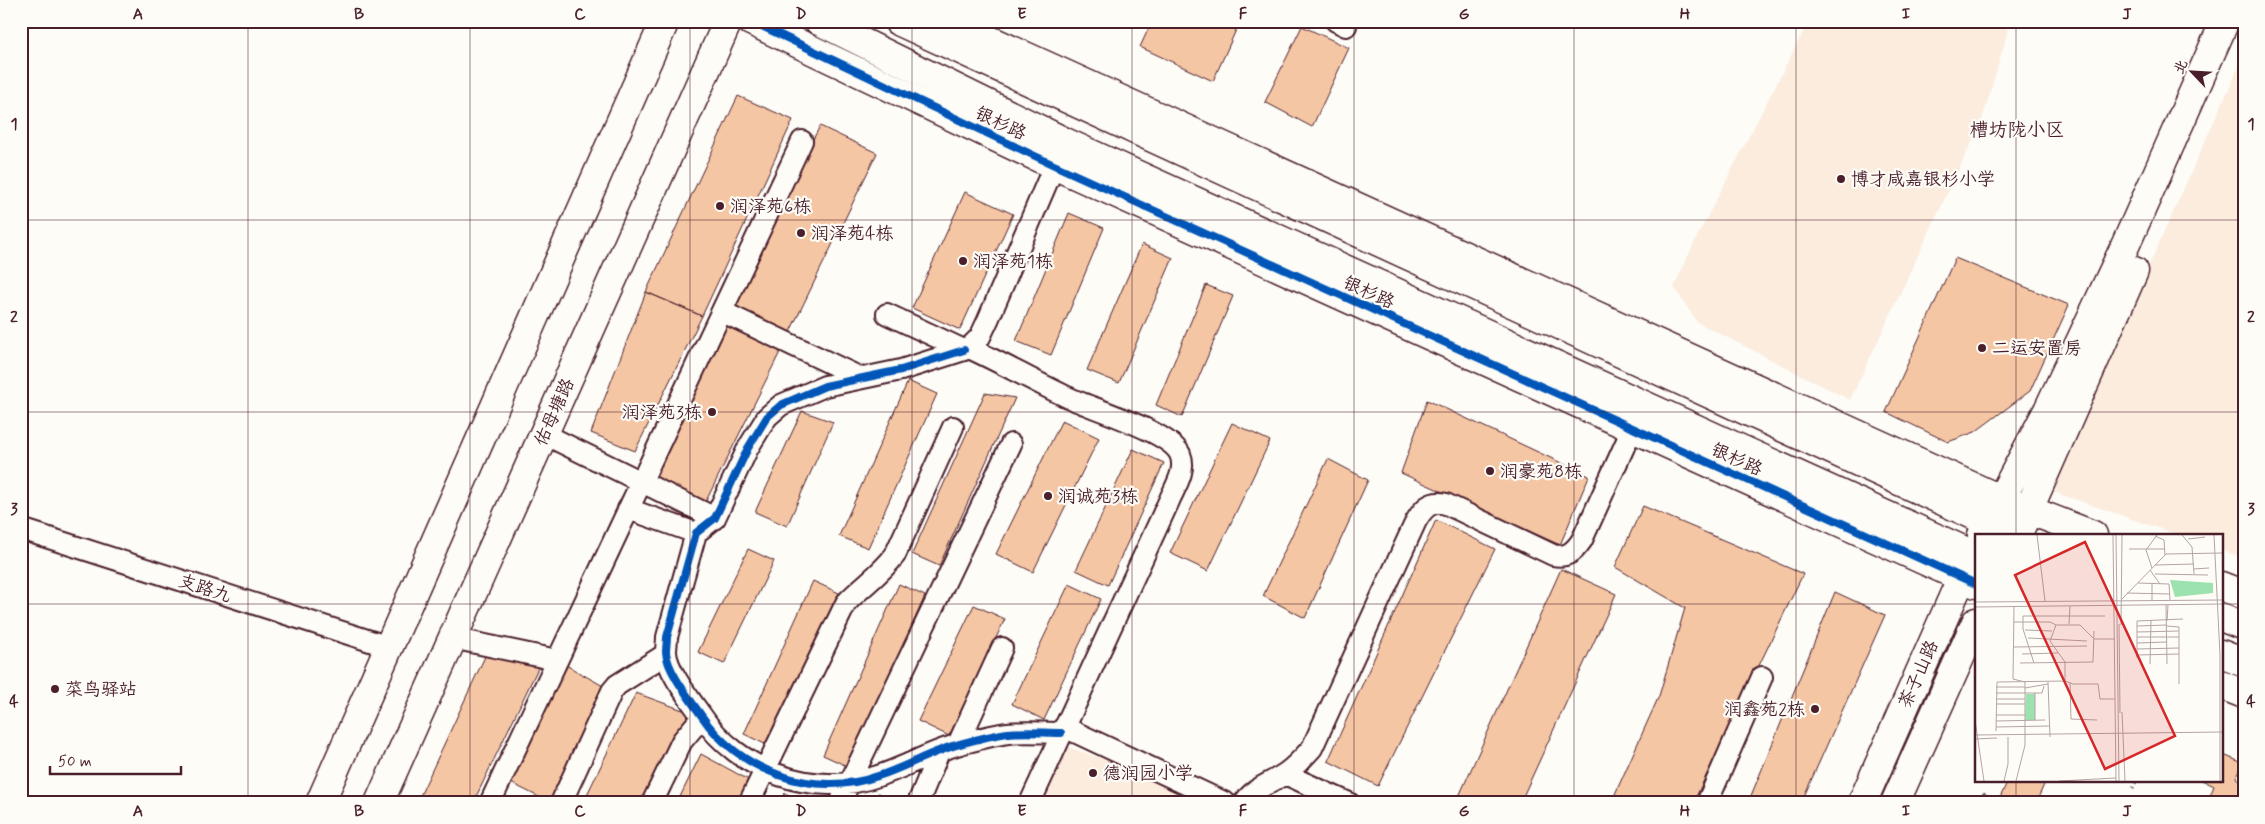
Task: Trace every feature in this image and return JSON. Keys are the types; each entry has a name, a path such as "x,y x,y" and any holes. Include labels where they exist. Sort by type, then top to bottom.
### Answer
{"main road":[{"path":"320,803 665,21"},
{"name":"佑母塘路","path":"379,803 728,21"},
{"name":"银杉路","path":"751,21 1060,153 1638,416 1975,545"},
{"name":"银杉路","path":"819,21 1060,153"},
{"name":"银杉路","path":"898,21 1975,545"},
{"name":"银杉路","path":"948,21 1975,545"},
{"name":"茶子山路","path":"1986,534 2048,410 2121,255 2224,21"},
{"path":"2017,534 2243,21"},
{"name":"银杉路","path":"1997,534 2029,510 2089,534"},
{"name":"茶子山路","path":"1862,803 1975,556"},
{"path":"2222,586 2244,595"},
{"path":"2222,617 2244,626"},
{"name":"茶子山路","path":"1895,803 1975,624"},
{"path":"2222,654 2244,663"},
{"path":"2222,685 2244,694"}],"street":[{"path":"490,803 802,141"},
{"path":"1060,153 980,337 966,349 928,363 825,386 781,405 768,417 748,448 715,518 696,533 667,637 666,654 676,676 712,732 744,759 765,770 796,780 849,784 877,777 949,748 1008,733 1063,730 1226,803"},
{"path":"723,312 861,378"},
{"path":"887,314 1066,397 1120,418 1169,442 1176,448 1182,462 1182,470 1169,501 1030,803"},
{"path":"1244,803 1247,798 1262,787 1285,774 1312,748 1416,520 1426,506 1439,502 1446,504 1553,554 1569,555 1582,540 1638,416"},
{"path":"749,803 846,603 860,588 882,572 895,555 953,427"},
{"path":"544,434 715,518"},
{"path":"840,803 1011,444"},
{"path":"628,509 696,533"},
{"name":"支路九","path":"21,529 389,647"},
{"path":"452,638 557,660"},
{"path":"918,803 1002,648"},
{"path":"561,803 606,703 617,684 666,654"},
{"path":"1707,803 1762,677"},
{"path":"652,803 682,741 702,716"},
{"path":"1285,774 1349,803"}],"path":[{"path":"2134,788 2136,782"}],"shaded area":[{"name":"博才咸嘉银杉小学","path":"1809,21 2011,21 1982,120 1850,400 1697,322 1674,287 1697,237"},
{"path":"2244,55 2244,558 2222,550 2222,534 2175,534 2048,490"},
{"name":"德润园小学","path":"1057,743 1226,803 1032,803"}],"building":[{"path":"1152,21 1240,21 1213,81 1140,47"},
{"path":"1302,26 1349,48 1312,127 1265,102"},
{"name":"润泽苑6栋","path":"738,96 793,120 702,316 646,292"},
{"name":"润泽苑4栋","path":"820,126 877,153 785,342 723,312"},
{"name":"润泽苑1栋","path":"965,192 1013,214 960,330 912,308"},
{"path":"1069,213 1104,228 1051,355 1016,341"},
{"path":"1142,244 1173,258 1119,383 1087,370"},
{"name":"二运安置房","path":"1955,258 2069,305 2030,391 1975,432 1948,442 1886,412"},
{"path":"1206,285 1233,296 1182,417 1156,405"},
{"path":"646,292 702,316 635,451 591,433"},
{"name":"润泽苑3栋","path":"723,312 785,342 701,511 640,482"},
{"path":"908,381 937,394 868,548 839,536"},
{"path":"985,393 1015,398 939,566 912,554"},
{"name":"润豪苑8栋","path":"1427,400 1589,476 1560,545 1401,473"},
{"path":"802,411 833,422 787,526 755,512"},
{"name":"润诚苑3栋","path":"1062,420 1099,438 1033,572 996,554"},
{"path":"1232,423 1270,441 1208,571 1170,553"},
{"path":"1133,449 1164,463 1108,585 1076,570"},
{"path":"1328,459 1368,480 1305,618 1263,596"},
{"path":"1643,506 1803,574 1693,803 1611,803 1659,696 1685,608 1615,567"},
{"path":"1436,520 1495,549 1378,786 1328,761"},
{"path":"748,549 774,561 724,664 698,652"},
{"path":"1561,569 1616,594 1520,803 1456,803"},
{"path":"813,581 839,593 769,746 744,734"},
{"path":"899,584 925,596 849,767 823,755"},
{"path":"1069,584 1101,599 1044,720 1012,704"},
{"name":"润鑫苑2栋","path":"1835,592 1885,615 1801,803 1748,803"},
{"path":"974,605 1005,619 949,736 918,721"},
{"path":"495,635 539,666 473,803 442,803 420,796"},
{"path":"557,660 612,691 561,803 551,803 501,778"},
{"path":"636,693 702,717 656,803 583,803"},
{"path":"701,754 758,785 749,803 677,803"},
{"path":"2222,754 2243,763 2236,778 2244,782 2244,803 2207,803 2214,786 2206,782 2222,782"},
{"path":"2007,782 2045,782 2036,803 1979,803 1983,793 1999,800"},
{"path":"785,793 806,803 781,803"},
{"path":"878,793 900,803 873,803"}],"cycle path":[{"path":"751,21 1054,165 1975,584"},
{"path":"964,350 901,370 825,386 781,405 767,417 748,448 715,518 696,533 667,637 667,660 680,685 717,735 735,751 756,765 779,775 804,782 829,784 854,782 878,776 950,747 996,735 1021,732 1061,733"}],"place":[{"name":"博才咸嘉银杉小学","path":"1841,179"},
{"name":"润泽苑6栋","path":"720,206"},
{"name":"润泽苑4栋","path":"801,233"},
{"name":"润泽苑1栋","path":"963,261"},
{"name":"二运安置房","path":"1982,348"},
{"name":"润泽苑3栋","path":"712,412"},
{"name":"润豪苑8栋","path":"1490,471"},
{"name":"润诚苑3栋","path":"1048,496"},
{"name":"菜鸟驿站","path":"55,689"},
{"name":"润鑫苑2栋","path":"1815,709"},
{"name":"德润园小学","path":"1093,773"}],"district":[{"name":"槽坊陇小区","path":"2017,129"}]}
